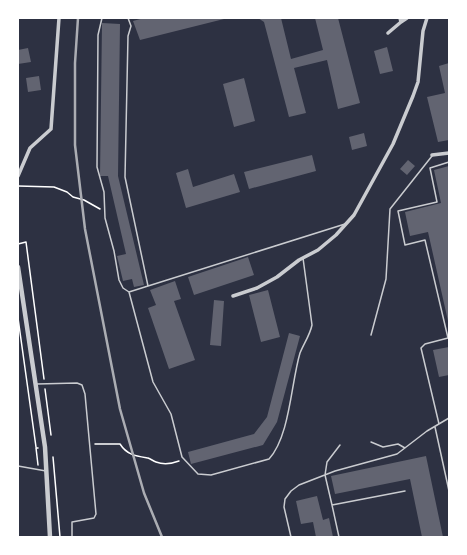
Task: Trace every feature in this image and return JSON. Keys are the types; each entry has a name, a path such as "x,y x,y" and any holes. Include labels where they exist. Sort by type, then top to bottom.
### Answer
{"street":[{"path":"18,176 30,148 51,129 60,18"},
{"path":"388,33 400,20 407,18"},
{"path":"233,296 257,288 277,277 303,258 318,250 348,223 362,203 393,144 418,82 423,31 427,18"},
{"path":"432,155 449,153"},
{"path":"18,267 48,472 50,537"}],"lane":[{"path":"102,18 98,35 97,168 104,192 105,211 119,280 123,288 129,292 151,376 172,414 178,444 185,462 198,474 211,475 269,459 274,453 283,433 300,354 310,333 312,325 303,258"},
{"path":"128,18 131,26 128,36 125,177 148,286"},
{"path":"371,335 386,279 390,209 432,155"},
{"path":"439,424 421,348 425,344 448,338 425,240 405,245 398,211 437,202 430,168 449,162"},
{"path":"129,292 348,223"},
{"path":"35,384 77,383 82,385 85,394 96,514 94,518 72,522 72,537"},
{"path":"291,537 284,507 285,499 291,491 299,485 325,475 386,459 397,454 435,426 449,418"},
{"path":"435,426 449,491"},
{"path":"371,442 383,447 398,444 405,448"},
{"path":"339,537 325,475 327,462 340,445"},
{"path":"18,466 48,472"},
{"path":"332,505 405,491"}],"path":[{"path":"18,186 54,188 105,211"},
{"path":"18,244 26,242 45,384"},
{"path":"18,318 36,448"},
{"path":"90,444 120,444 125,452 140,458 149,458 166,464 178,461 185,462"},
{"path":"53,454 60,537"}],"building":[{"path":"144,18 224,19 140,40 133,21"},
{"path":"258,18 281,18 291,59 323,50 315,18 338,18 360,103 338,109 327,60 294,68 306,113 289,117 264,22"},
{"path":"102,23 120,24 118,176 144,285 134,287 132,279 123,281 117,256 126,254 108,176 100,176"},
{"path":"387,47 393,71 380,74 374,51"},
{"path":"28,48 31,62 18,64 18,50"},
{"path":"449,63 449,140 438,142 427,97 445,93 439,66"},
{"path":"39,76 41,90 28,92 26,78"},
{"path":"244,78 255,121 234,127 223,84"},
{"path":"364,133 367,146 352,150 349,137"},
{"path":"312,155 316,171 249,189 244,172"},
{"path":"408,160 415,166 407,175 400,169"},
{"path":"449,166 448,321 428,232 410,236 405,212 441,203 434,170"},
{"path":"188,169 193,187 234,174 240,192 186,208 176,173"},
{"path":"248,257 254,275 194,295 188,277"},
{"path":"175,281 181,299 174,301 195,360 169,369 148,308 156,305 150,290"},
{"path":"268,290 280,337 261,342 249,295"},
{"path":"214,300 224,301 221,346 210,345"},
{"path":"289,333 300,336 277,422 263,445 191,464 188,452 254,434 267,417"},
{"path":"449,347 449,375 439,377 433,350"},
{"path":"426,456 443,537 422,537 410,479 335,494 331,476"},
{"path":"317,496 323,520 329,518 333,537 316,537 313,522 301,524 296,501"}],"railway":[{"path":"78,18 75,63 75,145 85,229 120,409 144,493 162,537"}]}
